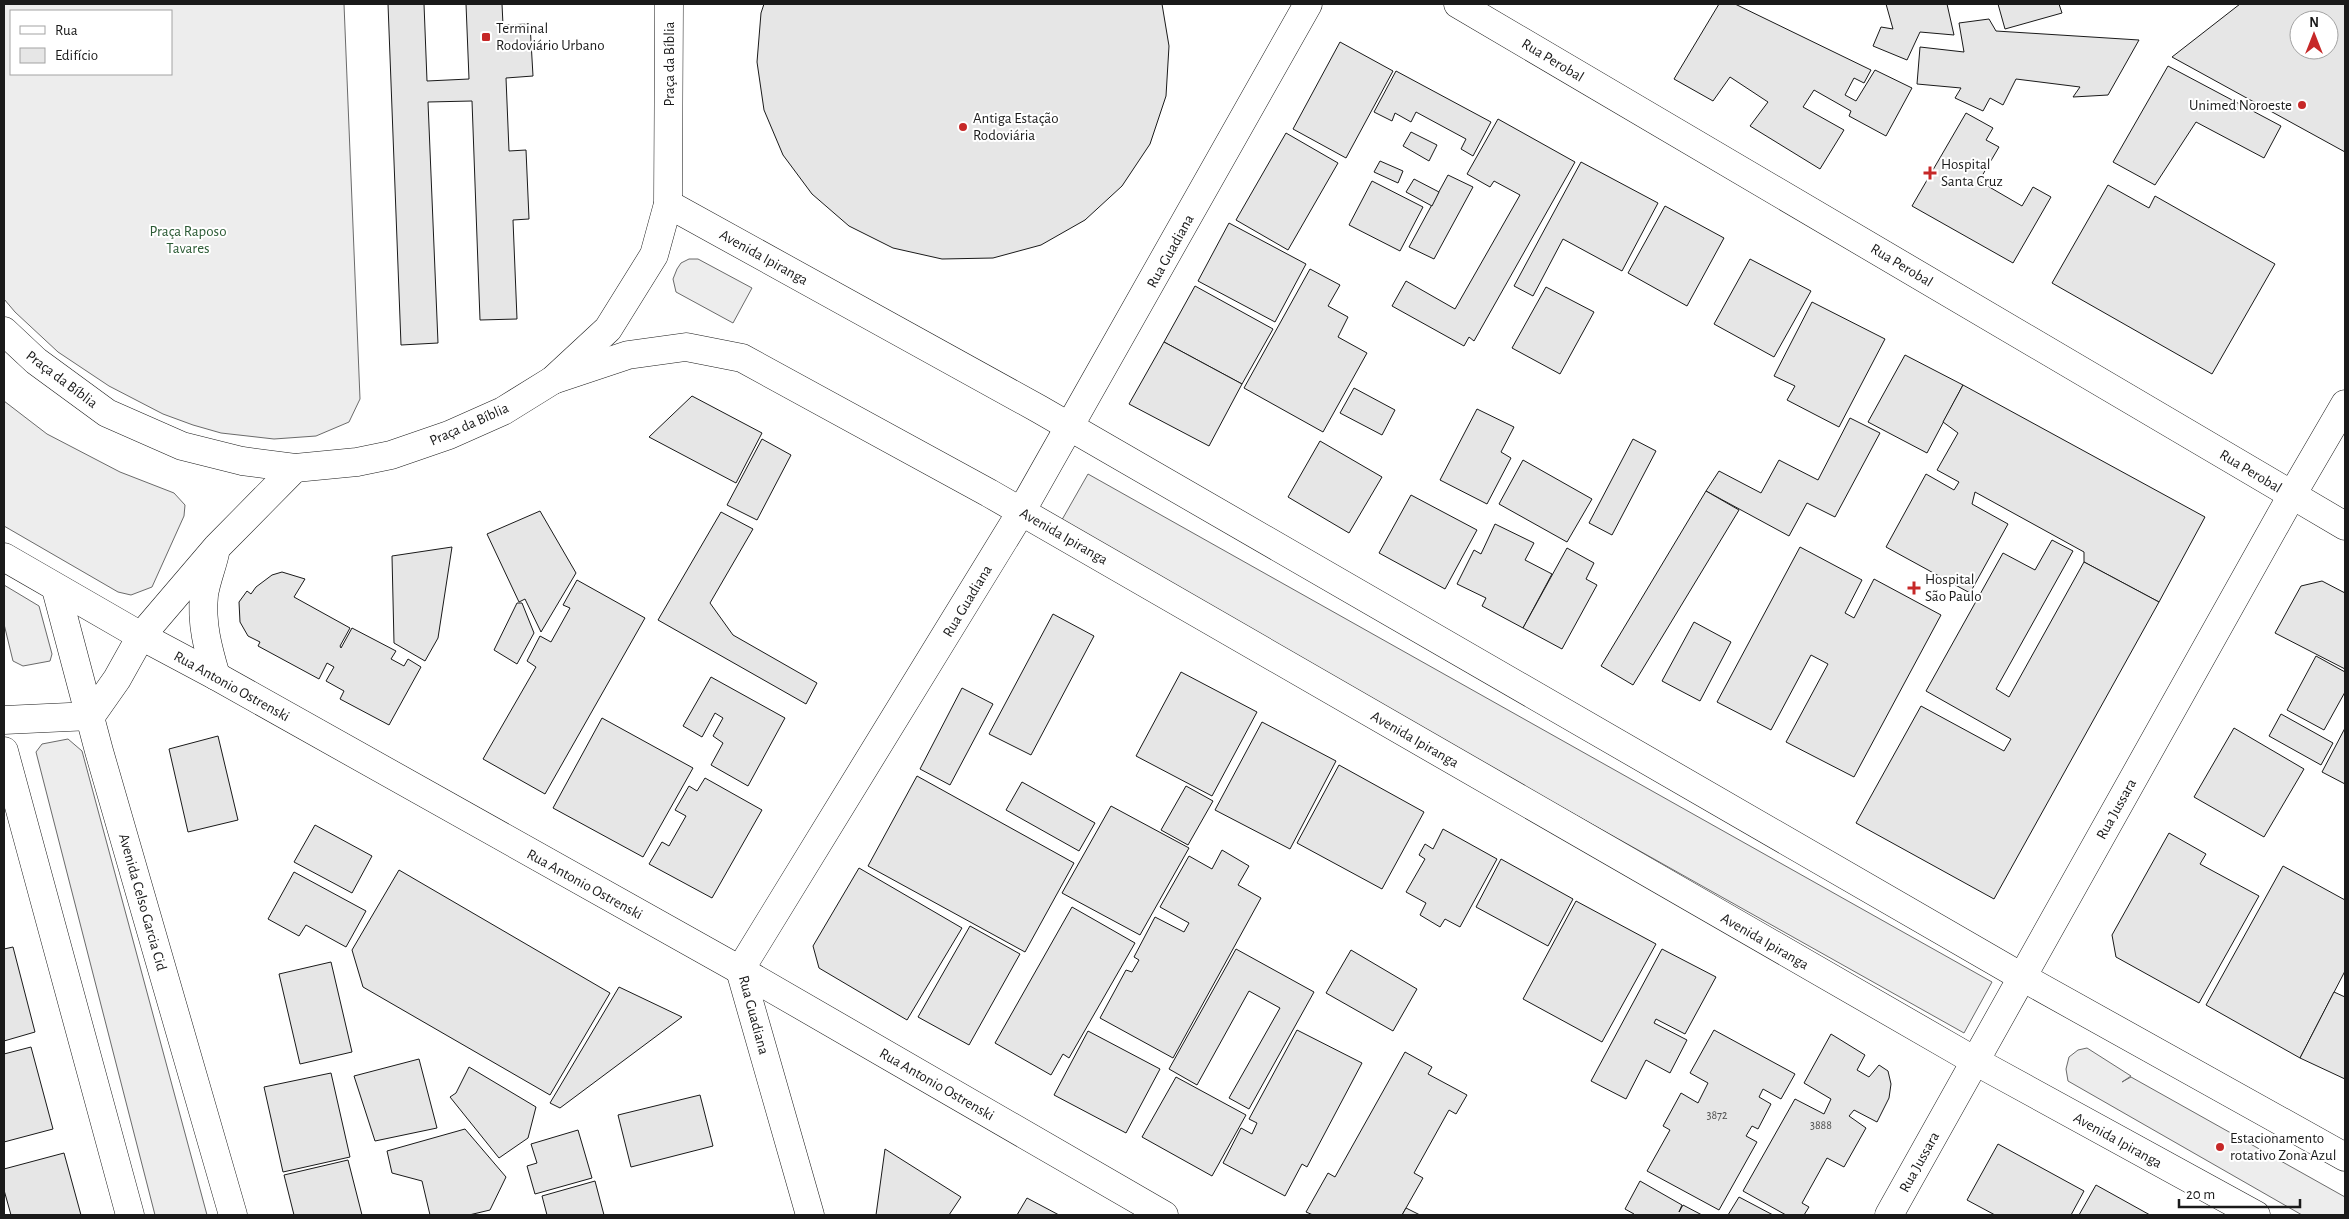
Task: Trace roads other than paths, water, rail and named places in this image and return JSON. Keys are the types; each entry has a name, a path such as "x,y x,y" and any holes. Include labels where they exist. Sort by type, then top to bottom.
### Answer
{"street":[{"name":"Praça da Bíblia","path":"4,331 36,362 107,413 182,446 242,461 295,468 357,462 391,455 449,435 503,411 553,380 608,329 654,255 668,204 669,4"},
{"name":"Rua Guadiana","path":"810,1215 740,970 1070,429 1308,4"},
{"name":"Rua Perobal","path":"1458,4 2345,526"},
{"name":"Avenida Ipiranga","path":"668,204 1039,409 1070,429 2022,977 2345,1157"},
{"name":"Avenida Ipiranga","path":"553,380 628,355 686,347 742,358 1021,512 1975,1061 2256,1215"},
{"name":"Rua Jussara","path":"1889,1215 2292,495 2345,404"},
{"path":"4,720 91,716 117,679 141,636 217,547 295,468"},
{"path":"216,676 207,646 203,620 204,594 217,547"},
{"name":"Rua Antonio Ostrenski","path":"4,557 56,589 216,676 740,970 1164,1215"},
{"name":"Avenida Celso Garcia Cid","path":"56,589 233,1215"},
{"path":"4,751 130,1215"}],"place":[{"name":"Terminal Rodoviário Urbano","path":"486,37"},
{"name":"Unimed Noroeste","path":"2302,105"},
{"name":"Antiga Estação Rodoviária","path":"963,127"},
{"name":"Hospital Santa Cruz","path":"1930,173"},
{"name":"Hospital São Paulo","path":"1914,588"},
{"name":"Estacionamento rotativo Zona Azul","path":"2220,1147"}],"park label":[{"name":"Praça Raposo Tavares","path":"188,240"}]}
